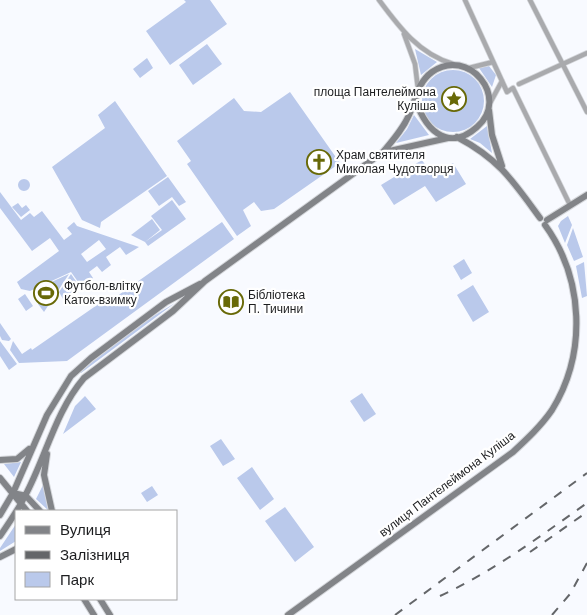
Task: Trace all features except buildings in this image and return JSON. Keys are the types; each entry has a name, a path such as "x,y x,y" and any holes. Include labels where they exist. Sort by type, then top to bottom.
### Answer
{"main road":[{"path":"17,510 26,496 68,400 84,378 173,311 205,281 384,152 404,125 418,89 432,72 441,67 459,65 469,68 482,77 486,85 490,105 481,124 470,132 457,137 449,137 384,152"},
{"path":"415,96 422,119 430,128 449,137"},
{"name":"вулиця Пантелеймона Куліша","path":"490,105 492,135 503,170"},
{"name":"вулиця Пантелеймона Куліша","path":"288,615 513,452 532,434 552,409 565,382 577,338 577,323 573,288 561,250 544,221 503,170 484,152 457,137"},
{"path":"544,221 587,195"},
{"path":"0,515 13,493 47,415 64,385 76,370 166,302 205,281"},
{"path":"49,441 44,475 52,510"},
{"path":"0,460 17,459 34,443"},
{"path":"0,478 26,510"},
{"path":"13,493 26,496 39,510"},
{"path":"0,536 15,513"},
{"path":"0,557 15,550"},
{"path":"85,600 94,615"},
{"path":"101,600 110,615"}],"street":[{"path":"379,0 403,33 415,64 418,89"},
{"path":"465,0 507,92 514,88 570,205"},
{"path":"530,0 587,112"},
{"path":"403,33 432,55 459,65"},
{"path":"519,84 587,53"},
{"path":"469,68 493,62"},
{"path":"490,105 502,80"}],"green space":[{"path":"184,0 210,0 227,24 170,65 146,31 186,2"},
{"path":"207,44 222,64 193,85 179,65"},
{"path":"415,49 437,62 421,75"},
{"path":"147,58 153,68 140,78 133,69"},
{"path":"489,66 496,75 492,87 479,68"},
{"path":"453,70 465,72 475,79 482,89 484,101 482,113 475,123 465,130 453,132 441,130 431,123 424,113 422,101 424,89 431,79 441,72"},
{"path":"290,92 340,163 274,209 261,211 254,202 243,210 251,226 237,236 187,164 191,161 177,141 234,98 244,111 261,112"},
{"path":"115,101 167,176 101,222 100,228 82,220 52,167 105,128 98,115"},
{"path":"414,115 429,135 396,143 407,129"},
{"path":"487,126 492,153 480,143 470,139"},
{"path":"422,160 432,175 453,163 466,184 436,202 425,186 394,205 381,185"},
{"path":"168,177 186,202 179,206 172,197 159,206 148,191"},
{"path":"26,179 29,180 29,190 22,191 19,190 18,183 19,180"},
{"path":"0,192 21,220 30,213 34,217 42,211 64,240 72,234 67,228 74,222 77,226 139,247 126,255 120,247 106,257 111,265 102,272 97,266 89,272 93,278 81,286 71,272 30,291 21,289 17,282 59,251 50,238 32,251 0,208","holes":["99,240 106,249 87,262 81,254"]},
{"path":"172,200 186,219 148,246 145,242 162,230 151,216"},
{"path":"18,203 22,208 26,205 30,210 21,217 12,207"},
{"path":"568,216 572,225 565,243 558,226"},
{"path":"152,219 160,230 145,242 131,235"},
{"path":"222,222 234,239 67,361 19,363 10,350 13,341 22,354 31,348 32,350 100,303 103,306"},
{"path":"573,228 583,257 574,261 567,245"},
{"path":"464,259 472,273 461,280 453,266"},
{"path":"584,262 587,296 582,298 576,266"},
{"path":"69,274 44,312 38,304 43,301 36,292 47,284"},
{"path":"71,274 80,287 63,299 59,292"},
{"path":"473,285 489,312 473,322 457,295"},
{"path":"25,294 33,306 26,311 18,299"},
{"path":"175,303 81,373 79,372 142,323"},
{"path":"0,323 11,339 9,341 2,340 0,336"},
{"path":"0,341 17,364 9,370 0,356"},
{"path":"362,393 376,414 364,422 350,401"},
{"path":"85,396 96,409 63,434 75,406"},
{"path":"221,439 235,459 223,466 210,446"},
{"path":"21,462 14,477 4,464"},
{"path":"252,467 274,499 260,510 237,478"},
{"path":"43,485 49,510 48,510 36,499"},
{"path":"152,486 158,495 147,502 141,493"},
{"path":"285,507 314,547 295,562 265,521"},
{"path":"15,526 15,542 0,551 0,548"}],"railway":[{"path":"395,615 587,473"},
{"path":"440,596 498,565 587,503"},
{"path":"530,552 587,512"},
{"path":"552,615 570,594 587,563"}],"place":[{"name":"площа Пантелеймона Куліша","path":"454,99"},
{"name":"Храм святителя Миколая Чудотворця","path":"319,162"},
{"name":"Футбол-влітку Каток-взимку","path":"46,293"},
{"name":"Бібліотека П. Тичини","path":"231,302"}]}
